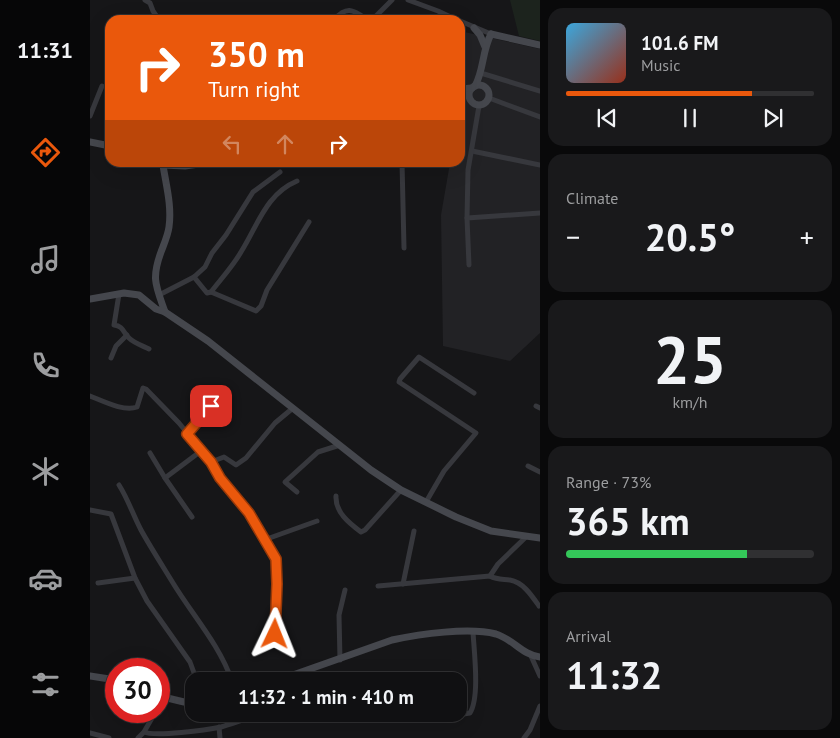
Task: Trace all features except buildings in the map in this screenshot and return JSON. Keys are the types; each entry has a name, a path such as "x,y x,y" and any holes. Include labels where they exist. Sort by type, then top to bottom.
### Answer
{"street":[{"path":"145,0 150,2 155,15"},
{"path":"377,15 392,0"},
{"path":"408,0 446,15"},
{"path":"338,15 340,12 347,10 360,15"},
{"path":"465,24 491,34 540,46"},
{"path":"474,28 480,35 485,48"},
{"path":"470,101 469,94 479,77 485,48 491,34"},
{"path":"465,98 479,106 485,104 489,98 489,92 484,86 484,74 492,42 491,34"},
{"path":"484,74 540,91"},
{"path":"90,116 102,86"},
{"path":"465,88 484,86"},
{"path":"489,98 540,117"},
{"path":"469,265 467,218 468,170 479,106"},
{"path":"90,142 105,145"},
{"path":"472,151 540,165"},
{"path":"162,167 171,215 169,230 154,277 165,312"},
{"path":"402,167 404,248"},
{"path":"159,295 194,277 205,267 212,253 226,235 253,192 280,172"},
{"path":"211,292 241,253 260,214 286,186 297,181"},
{"path":"467,218 540,213"},
{"path":"194,277 207,292 256,310 261,306 267,290 309,222"},
{"path":"119,294 114,325 120,326 128,338 149,349"},
{"path":"90,298 119,294 139,294 156,309 165,312 208,341 371,470 401,490 456,517 491,531 540,538"},
{"path":"111,358 116,346 127,335"},
{"path":"426,502 444,471 476,434 399,382 400,378 419,358 474,393"},
{"path":"90,396 132,409 138,407 142,388 146,389 211,462 220,478 249,513 276,559 275,634"},
{"path":"187,434 211,406"},
{"path":"211,462 224,457 236,465 241,462 275,423 293,408"},
{"path":"296,492 285,482 318,452 341,445"},
{"path":"165,478 201,451"},
{"path":"150,453 192,517"},
{"path":"528,466 540,472"},
{"path":"119,485 127,497 140,528 175,585 212,639 229,672"},
{"path":"336,496 335,503 344,517 361,532 366,530 401,490"},
{"path":"90,510 111,514 135,578 147,601 190,662 194,672"},
{"path":"264,540 317,521"},
{"path":"403,584 414,532"},
{"path":"490,576 498,564 527,536"},
{"path":"378,586 490,576 512,580 528,590 539,606"},
{"path":"98,582 135,578"},
{"path":"340,660 340,615 345,590"},
{"path":"308,672 392,640 456,632 498,635 531,656 540,657"},
{"path":"467,713 470,713 472,709 475,685 473,632"},
{"path":"531,656 540,676"},
{"path":"90,676 105,678"},
{"path":"170,699 185,702"},
{"path":"524,738 530,730 540,706"},
{"path":"144,732 148,734 173,733 219,727 236,722"},
{"path":"138,738 149,723"},
{"path":"219,727 220,738"},
{"path":"90,733 107,738"}],"shaded area":[{"path":"510,0 540,0 540,41 519,36"},
{"path":"465,32 540,49 540,333 510,361 443,346 441,215 449,167 465,167"}],"route":[{"path":"211,406 187,434 211,462 220,478 249,513 276,559 275,634"}]}
